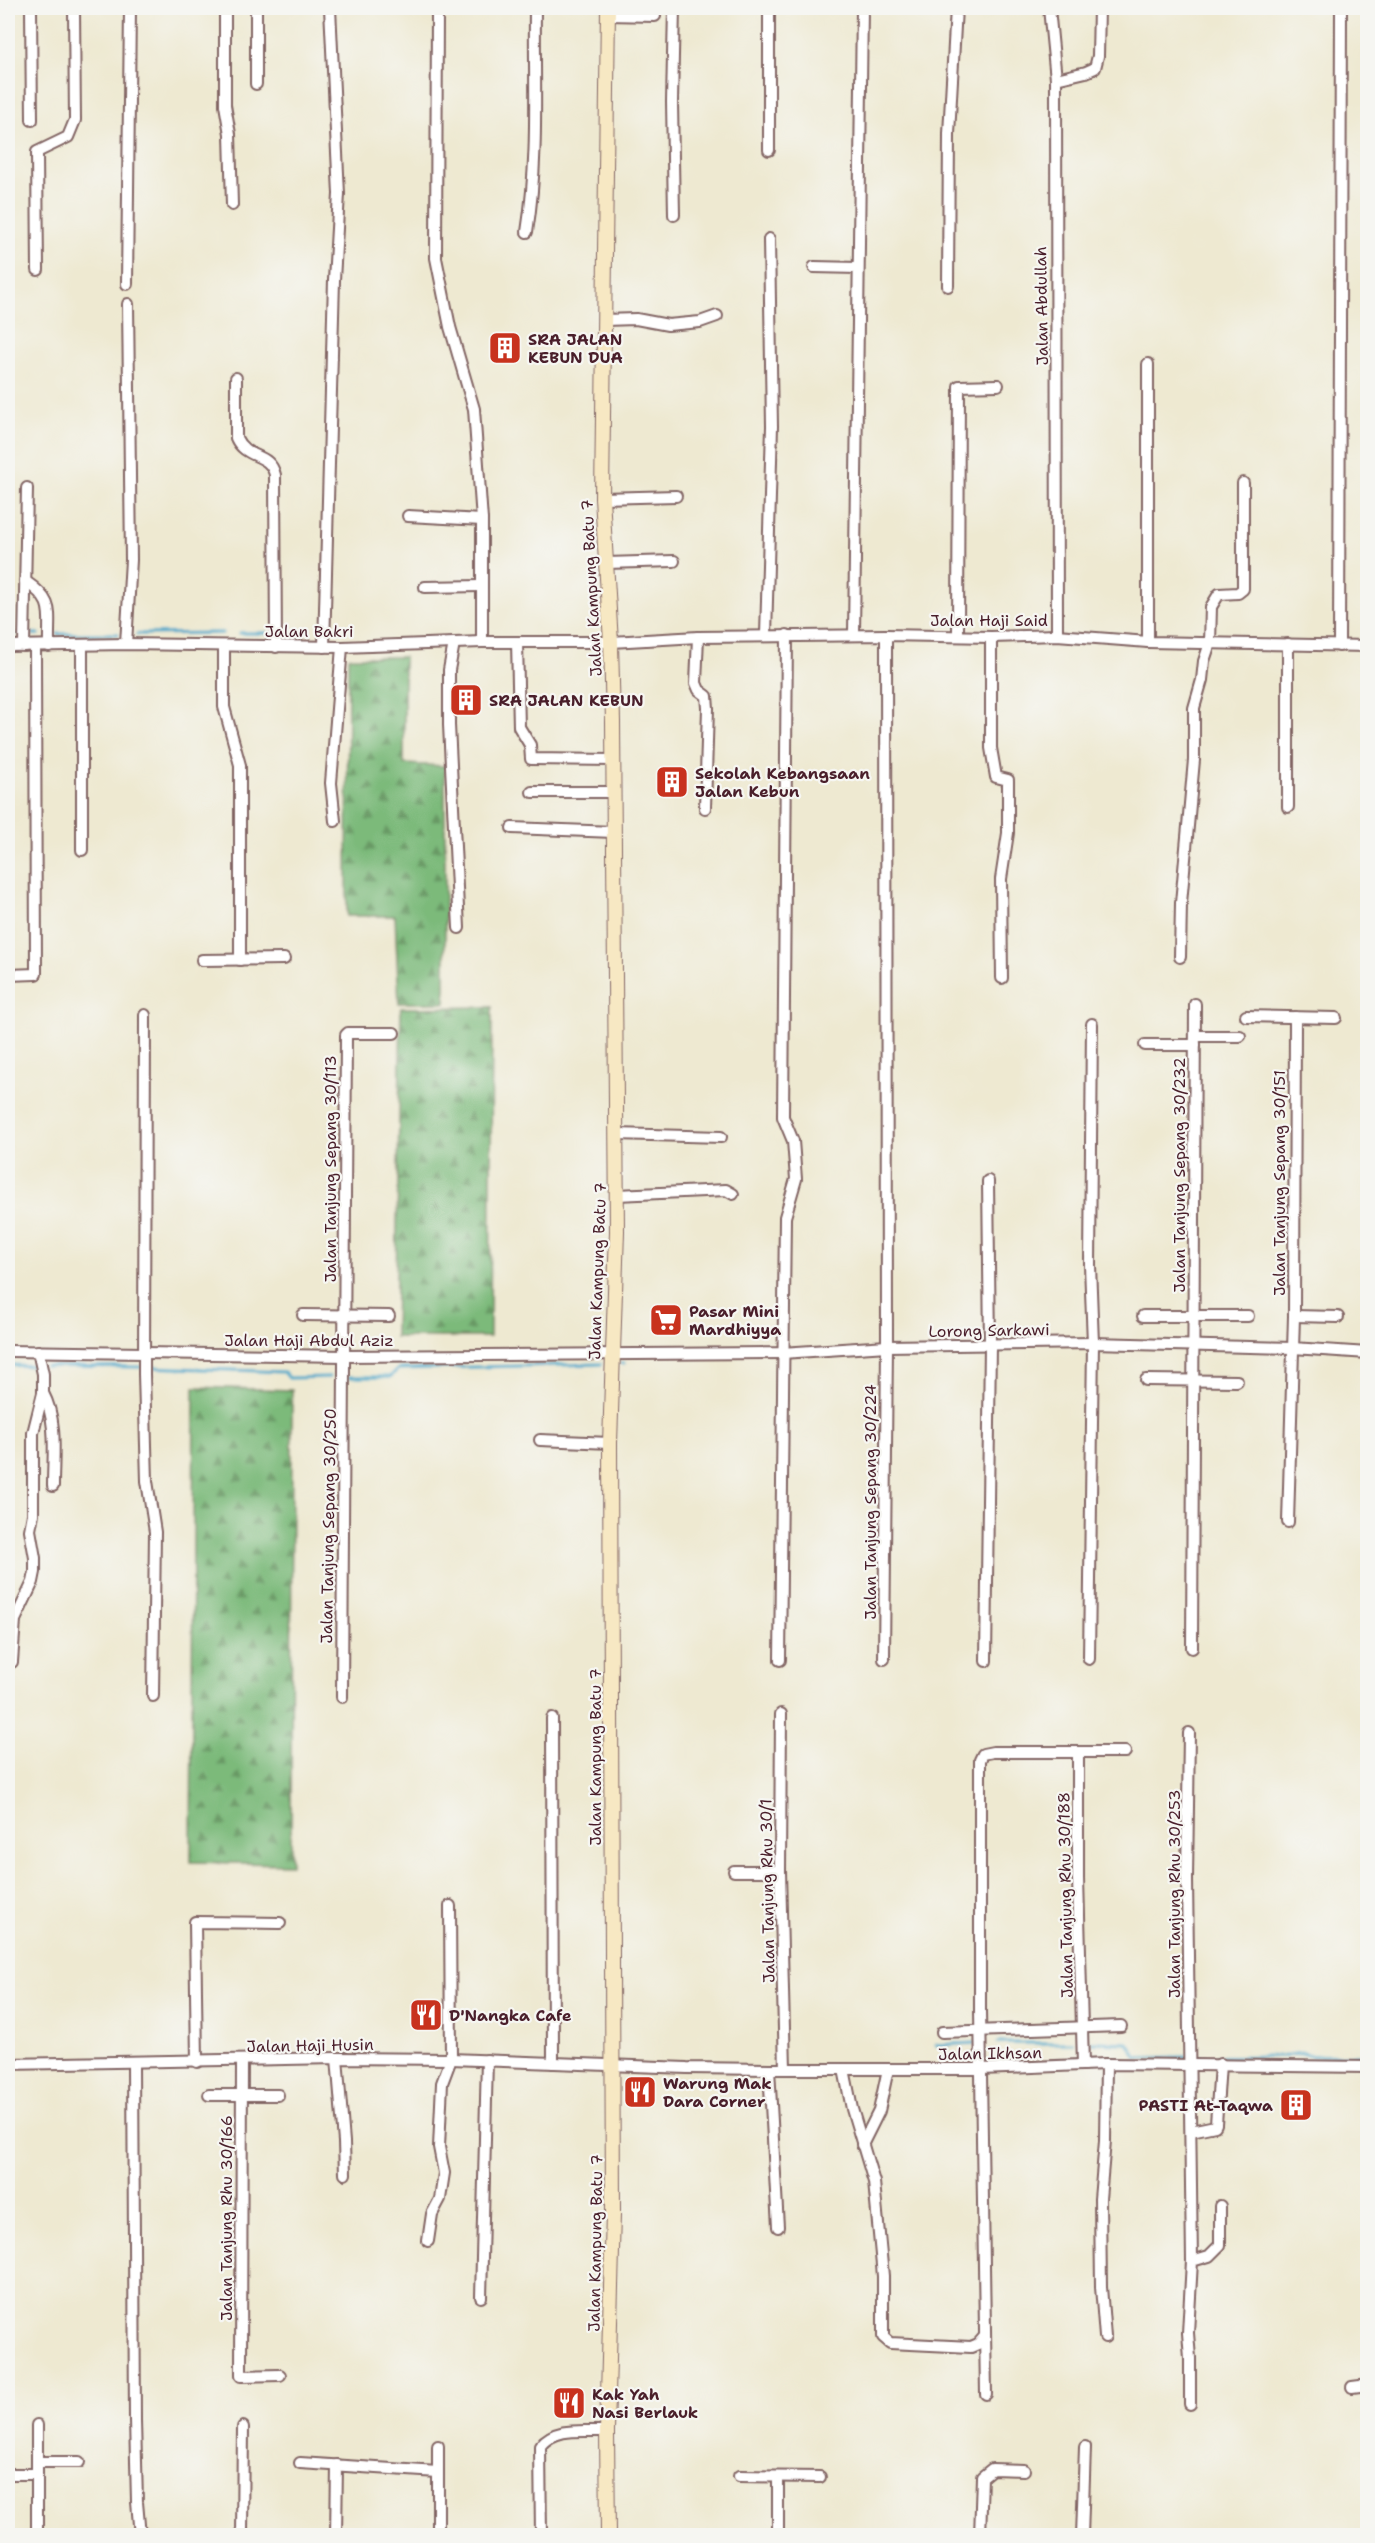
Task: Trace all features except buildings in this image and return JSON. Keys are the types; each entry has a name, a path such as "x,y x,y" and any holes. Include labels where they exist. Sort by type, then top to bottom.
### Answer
{"street":[{"path":"31,8 32,120"},
{"path":"38,270 37,152 68,136 75,120 74,8"},
{"path":"127,284 129,8"},
{"path":"225,8 225,105 230,134 232,205"},
{"path":"256,8 256,84"},
{"path":"324,647 334,280 339,194 330,8"},
{"path":"437,8 436,258 450,327 474,409 482,520 482,642"},
{"path":"527,232 533,194 536,145 535,8"},
{"path":"674,8 672,102 674,214"},
{"path":"769,8 769,150"},
{"path":"854,635 862,8"},
{"path":"948,286 949,124 956,8"},
{"name":"Jalan Abdullah","path":"1049,8 1056,79 1057,635"},
{"path":"1056,79 1095,68 1098,56 1098,8"},
{"path":"1339,646 1341,8"},
{"path":"608,11 655,16"},
{"name":"Jalan Kampung Batu 7","path":"608,11 602,498 611,642 614,760 616,1134 610,1443 613,2214 607,2431 608,2535"},
{"path":"766,635 772,426 769,240"},
{"path":"814,267 858,268"},
{"path":"126,645 131,560 128,304"},
{"path":"604,320 636,319 668,325 700,322 717,316"},
{"path":"1148,364 1148,642"},
{"path":"236,378 236,438 240,447 246,452 267,460 273,467 275,475 276,646"},
{"path":"958,636 958,386 998,385"},
{"path":"1180,957 1181,903 1194,760 1192,740 1194,708 1210,643 1211,607 1219,594 1238,593 1243,590 1243,483"},
{"path":"8,975 36,974 30,646 25,581 27,488"},
{"path":"602,498 676,495"},
{"path":"408,516 482,520"},
{"path":"606,563 674,561"},
{"path":"25,581 41,592 48,603 49,646"},
{"path":"425,587 481,586"},
{"name":"Jalan Haji Said","path":"611,642 766,635 991,637 1057,635 1148,642 1368,646"},
{"path":"780,1660 785,1216 796,1179 793,1141 783,1117 787,635"},
{"name":"Jalan Tanjung Sepang 30/224","path":"884,1659 887,1346 886,635"},
{"path":"698,637 696,683 699,690 707,696 708,708 705,808"},
{"path":"991,637 991,748 996,777 1008,780 1008,833 1001,879 1002,978"},
{"name":"Jalan Bakri","path":"8,646 342,647 482,642 611,642"},
{"path":"517,642 519,728 530,745 531,759 614,760"},
{"path":"454,643 448,670 459,928"},
{"path":"1288,644 1288,807"},
{"path":"82,646 82,850"},
{"path":"224,646 224,707 240,765 240,960"},
{"path":"335,821 331,783 342,647"},
{"path":"532,792 614,792"},
{"path":"512,828 614,832"},
{"path":"202,960 284,959"},
{"name":"Jalan Tanjung Sepang 30/232","path":"1192,1648 1195,1004"},
{"path":"145,1015 144,1374 147,1481 156,1543 153,1696"},
{"path":"1246,1017 1336,1018"},
{"name":"Jalan Tanjung Sepang 30/151","path":"1288,1522 1294,1316 1295,1017"},
{"path":"1089,1659 1093,1343 1090,1265 1092,1024"},
{"name":"Jalan Tanjung Sepang 30/113","path":"345,1356 346,1035 348,1033 394,1034"},
{"path":"1145,1045 1240,1036"},
{"path":"616,1134 721,1137"},
{"path":"986,1661 990,1345 988,1181"},
{"path":"616,1195 726,1190 733,1194"},
{"path":"303,1315 389,1316"},
{"path":"1143,1316 1248,1316"},
{"path":"1294,1316 1338,1317"},
{"name":"Lorong Sarkawi","path":"611,1353 782,1353 887,1346 1093,1343 1293,1348 1368,1353"},
{"name":"Jalan Haji Abdul Aziz","path":"8,1351 39,1355 145,1357 611,1353"},
{"path":"12,1662 15,1620 33,1582 34,1572 35,1558 30,1530 33,1514 33,1433 43,1393 43,1374 39,1355"},
{"name":"Jalan Tanjung Sepang 30/250","path":"342,1697 345,1356"},
{"path":"1146,1380 1237,1381"},
{"path":"43,1393 51,1408 53,1486"},
{"path":"540,1440 610,1443"},
{"name":"Jalan Tanjung Rhu 30/1","path":"781,1714 780,1871 785,2069"},
{"path":"552,1718 554,2063"},
{"name":"Jalan Tanjung Rhu 30/253","path":"1189,1733 1187,1880 1192,2261 1188,2333 1190,2404"},
{"path":"986,2394 980,2031 980,1760 983,1754 993,1752 1125,1752"},
{"name":"Jalan Tanjung Rhu 30/188","path":"1078,1752 1078,1878 1083,2065"},
{"path":"734,1871 780,1871"},
{"path":"428,2241 432,2214 440,2199 444,2174 439,2147 442,2084 451,2059 450,1906"},
{"path":"197,2062 195,1922 280,1923"},
{"path":"942,2032 1083,2032 1121,2026"},
{"path":"337,2058 345,2142 345,2174"},
{"name":"Jalan Haji Husin","path":"8,2064 337,2058 488,2060 613,2066"},
{"name":"Jalan Ikhsan","path":"613,2066 981,2069 1190,2059 1220,2064 1368,2067"},
{"path":"481,2297 488,2060"},
{"name":"Jalan Tanjung Rhu 30/166","path":"242,2061 241,2376 280,2375"},
{"path":"133,2063 135,2444 136,2502 140,2535"},
{"path":"1104,2337 1100,2199 1106,2141 1106,2064"},
{"path":"1191,2131 1216,2124 1220,2064"},
{"path":"862,2145 879,2111 888,2068"},
{"path":"769,2069 778,2227"},
{"path":"844,2069 852,2109 874,2182 888,2276 883,2337 885,2341 971,2347 986,2336"},
{"path":"208,2095 278,2095"},
{"path":"1192,2261 1209,2256 1220,2245 1220,2206"},
{"path":"1352,2387 1368,2385"},
{"path":"37,2425 37,2535"},
{"path":"242,2535 243,2427"},
{"path":"541,2535 540,2446 545,2439 557,2432 607,2431"},
{"path":"438,2446 438,2535"},
{"path":"1082,2535 1085,2447"},
{"path":"37,2462 80,2462"},
{"path":"300,2463 438,2472"},
{"path":"336,2535 337,2465"},
{"path":"980,2535 982,2477 992,2469 1024,2470"},
{"path":"8,2475 36,2474"},
{"path":"739,2476 820,2477"},
{"path":"778,2477 778,2535"}],"green space":[{"path":"348,657 404,657 404,764 445,766 445,1003 399,1003 395,916 347,916"},
{"path":"492,1007 490,1337 395,1337 401,1008"},
{"path":"194,1387 292,1390 291,1864 191,1862"}],"waterway":[{"path":"137,634 222,633"},
{"path":"240,633 267,633"},
{"path":"8,634 15,634"},
{"path":"33,634 39,634"},
{"path":"58,634 118,634"},
{"path":"349,1377 390,1377 398,1369 601,1364"},
{"path":"8,1365 39,1366"},
{"path":"45,1366 141,1367"},
{"path":"147,1367 284,1372 289,1378 329,1377"},
{"path":"1092,2042 1128,2043 1137,2058 1187,2057"},
{"path":"936,2045 975,2043"},
{"path":"998,2043 1073,2043"},
{"path":"1193,2057 1283,2056 1303,2053 1311,2056 1368,2055"}],"place":[{"name":"SRA JALAN KEBUN DUA","path":"505,348"},
{"name":"SRA JALAN KEBUN","path":"466,700"},
{"name":"Sekolah Kebangsaan Jalan Kebun","path":"672,782"},
{"name":"Pasar Mini Mardhiyya","path":"666,1320"},
{"name":"D'Nangka Cafe","path":"426,2015"},
{"name":"Warung Mak Dara Corner","path":"640,2092"},
{"name":"PASTI At-Taqwa","path":"1296,2105"},
{"name":"Kak Yah Nasi Berlauk","path":"569,2403"}]}
